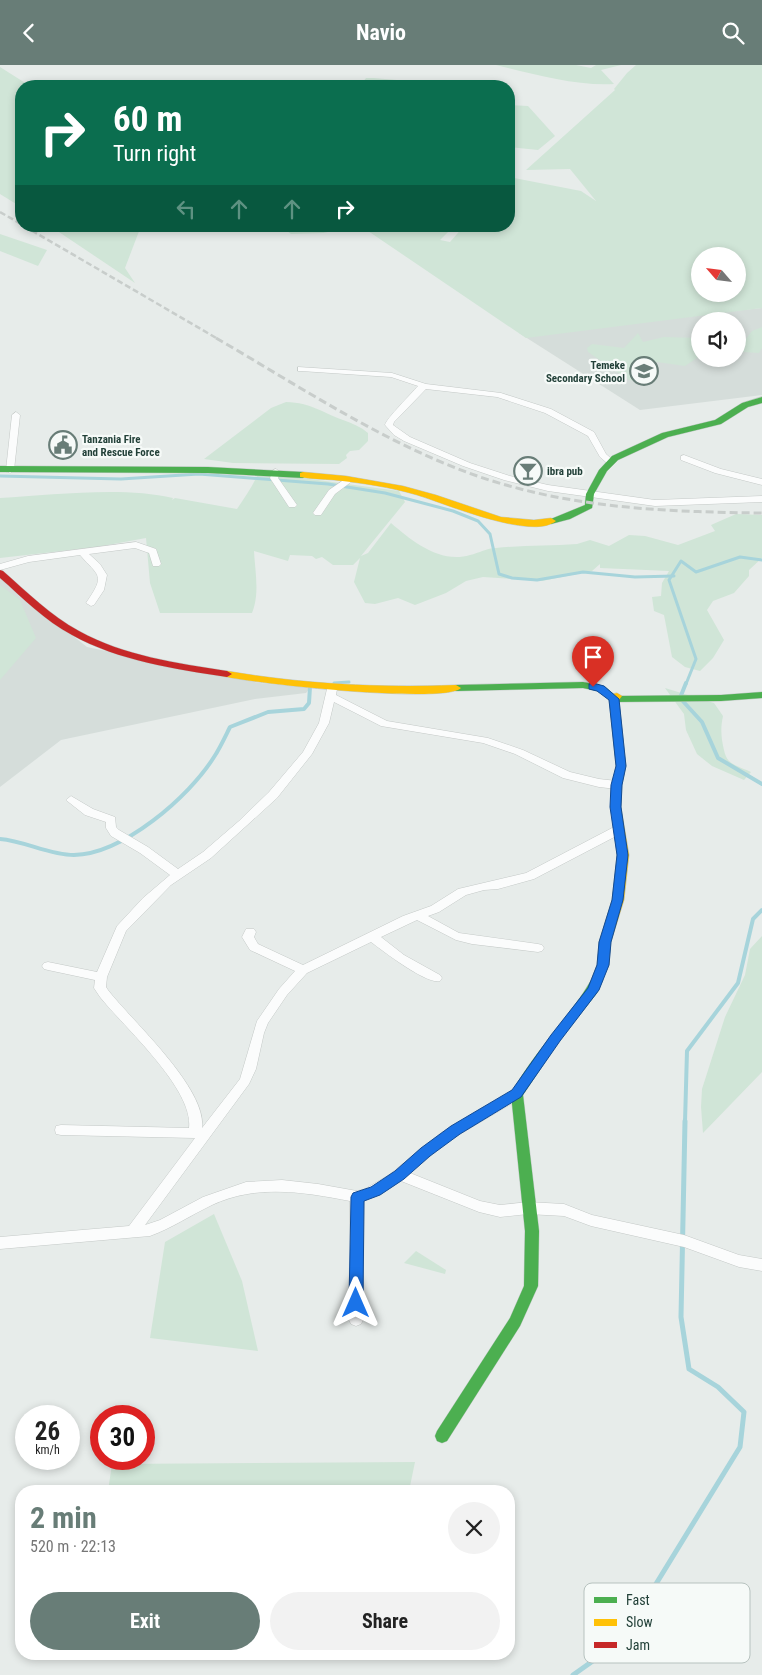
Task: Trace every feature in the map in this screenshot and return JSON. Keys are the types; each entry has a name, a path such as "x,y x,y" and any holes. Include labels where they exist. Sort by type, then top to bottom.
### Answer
{"street":[{"path":"301,369 377,373 392,375 425,386 498,395 548,411 591,434 603,455 610,461"},
{"path":"425,386 390,421 389,425 396,433 444,456 482,471 548,487 655,503 762,499"},
{"path":"5,469 214,469 276,472 348,480 415,492 485,516 512,522 538,523 564,518 588,505 590,494 610,461 665,435 718,422 745,405 762,400"},
{"path":"5,469 12,458 12,435 16,415"},
{"path":"684,458 718,471 762,482"},
{"path":"276,472 274,479 292,505"},
{"path":"318,513 332,492 348,480"},
{"path":"0,567 28,559 136,545 153,551 156,564"},
{"path":"82,552 98,566 102,575 102,586 91,603"},
{"path":"0,573 34,603 74,632 107,646 148,658 209,671 331,693 372,690 583,685 600,688 616,697 721,698 762,695"},
{"path":"331,693 371,718 385,724 484,740 519,752 567,775 598,783 617,785"},
{"path":"201,1133 194,1110 172,1075 138,1029 106,997 100,988 101,977 121,929 146,901 167,882 218,847 278,789 307,754 319,734 331,693"},
{"path":"0,1243 132,1232 166,1225 208,1201 244,1187 296,1185 357,1197 375,1191 400,1175 425,1152 455,1130 517,1094 555,1038 593,990 603,965 605,942 618,900 623,855 616,807 617,785 621,766 616,697"},
{"path":"71,800 89,812 111,820 112,830 178,875"},
{"path":"132,1232 201,1133 245,1081 263,1021 282,992 303,970 418,915 435,909 456,895 470,889 498,885 530,876 618,830"},
{"path":"418,915 456,936 472,940 538,948"},
{"path":"250,933 248,937 254,947 303,970"},
{"path":"372,937 400,958 436,978"},
{"path":"48,966 101,977"},
{"path":"442,1436 515,1322 531,1286 532,1231 517,1094"},
{"path":"60,1130 201,1133"},
{"path":"400,1175 479,1207 500,1211 528,1208 564,1210 591,1220 684,1241 739,1261 762,1265"},
{"path":"356,1320 357,1197"}],"shaded area":[{"name":"Temeke Secondary School","path":"762,308 762,395 640,410 519,333 691,315 691,367 746,367 746,312 723,312"},
{"path":"0,578 87,647 259,683 310,688 306,693 255,699 61,740 0,787"}],"green space":[{"path":"496,65 576,65 591,68 596,65 621,65 601,70 614,84 599,84 555,79"},
{"path":"636,65 762,65 762,308 731,312 691,312 691,317 526,338 369,232 448,232 440,240 450,242 459,232 515,232 515,178 581,191 596,201 570,169 526,170 615,90 627,73"},
{"path":"0,67 21,80 15,80 15,203 0,194"},
{"path":"366,78 374,78 396,80 364,80"},
{"path":"515,105 528,106 555,136 538,150 515,148"},
{"path":"59,232 139,232 125,268 135,283"},
{"path":"288,232 328,232 291,234"},
{"path":"0,234 47,250 38,266 0,251"},
{"path":"762,327 762,348 759,353 746,352 746,339 752,331"},
{"path":"638,333 643,342 664,337 691,338 691,362 685,366 657,362 640,372 639,381 629,380 588,352 587,348 592,344 624,348"},
{"path":"286,402 310,406 356,425 368,433 368,441 359,450 350,451 346,455 347,458 339,464 233,463 204,459 271,408"},
{"path":"258,474 288,476 399,491 405,502 361,556 368,553 391,523 408,537 437,554 459,557 493,548 577,544 590,540 609,546 629,535 645,536 678,545 715,531 711,525 736,514 762,515 762,558 749,570 749,576 734,593 713,601 707,610 724,640 713,658 700,671 685,667 672,657 664,615 654,611 652,597 661,596 662,583 669,571 600,568 600,564 592,571 542,581 483,577 466,581 446,593 415,605 398,598 375,604 365,603 354,582 360,558 353,565 333,565 322,557 316,559 312,556 290,555 288,561 254,551 256,598 252,613 160,613 150,583 146,538 97,547 0,558 0,498 87,492 132,493 153,494 173,498 172,500 175,498 237,509"},
{"path":"0,585 20,600 36,638 0,680"},
{"path":"665,688 714,703 723,716 723,748 727,758 733,764 751,772 744,780 712,766 697,754 686,730 684,714"},
{"path":"762,936 762,1072 703,1133 702,1089 725,1017 745,975 750,949"},
{"path":"214,1214 242,1281 258,1351 150,1338 165,1242"},
{"path":"416,1251 446,1270 445,1274 404,1263"},
{"path":"415,1462 410,1485 109,1485 111,1470 155,1470 155,1464"}],"waterway":[{"path":"0,476 121,479 199,474 328,484 385,493 453,511 478,521 490,534 499,574 512,578 537,580 583,572 635,577 671,576"},
{"path":"671,576 681,561 696,572 740,557 762,560"},
{"path":"671,576 669,580 696,659 686,684"},
{"path":"334,683 349,682"},
{"path":"686,683 680,698 702,722 718,758 762,784"},
{"path":"0,839 19,842 55,853 74,855 93,852 113,845 153,821 188,789 203,773 214,757 230,727 268,712 304,709 309,703 310,687"},
{"path":"685,1122 687,1051 738,983 753,919 762,910"},
{"path":"657,1583 740,1447 744,1412 718,1387 689,1369 681,1317 685,1121"},
{"path":"573,1675 590,1663"}],"railway":[{"path":"0,212 15,221"},
{"path":"34,232 218,339"},
{"path":"216,338 357,421 431,458 468,473 537,493 601,504 697,512 762,513"}],"traffic: fast":[{"path":"551,521 567,517 589,506 590,494 603,470 615,458 665,435 718,422 745,405 762,400"},
{"path":"0,469 208,470 303,475"},
{"path":"456,688 583,685 600,688 614,699 721,698 762,695"},
{"path":"442,1436 515,1322 531,1286 532,1231 517,1094 555,1038 593,990 597,980"}],"traffic: slow":[{"path":"303,475 375,483 417,492 500,519 534,523 551,521"},
{"path":"227,674 284,683 341,688 456,688"},
{"path":"597,980 603,965 605,942 618,900 623,855 616,807 617,785 621,766 614,699 617,696"}],"traffic: jam":[{"path":"0,573 55,620 92,642 149,660 227,674"}],"place":[{"name":"Temeke Secondary School","path":"644,371"},
{"name":"Tanzania Fire and Rescue Force","path":"63,445"},
{"name":"ibra pub","path":"528,471"}],"route":[{"path":"356,1303 357,1197 375,1191 400,1175 425,1152 455,1130 517,1094 555,1038 593,990 603,965 605,942 618,900 622,873 622,840 618,830 616,807 617,785 621,766 614,699 600,688 593,687"}]}
